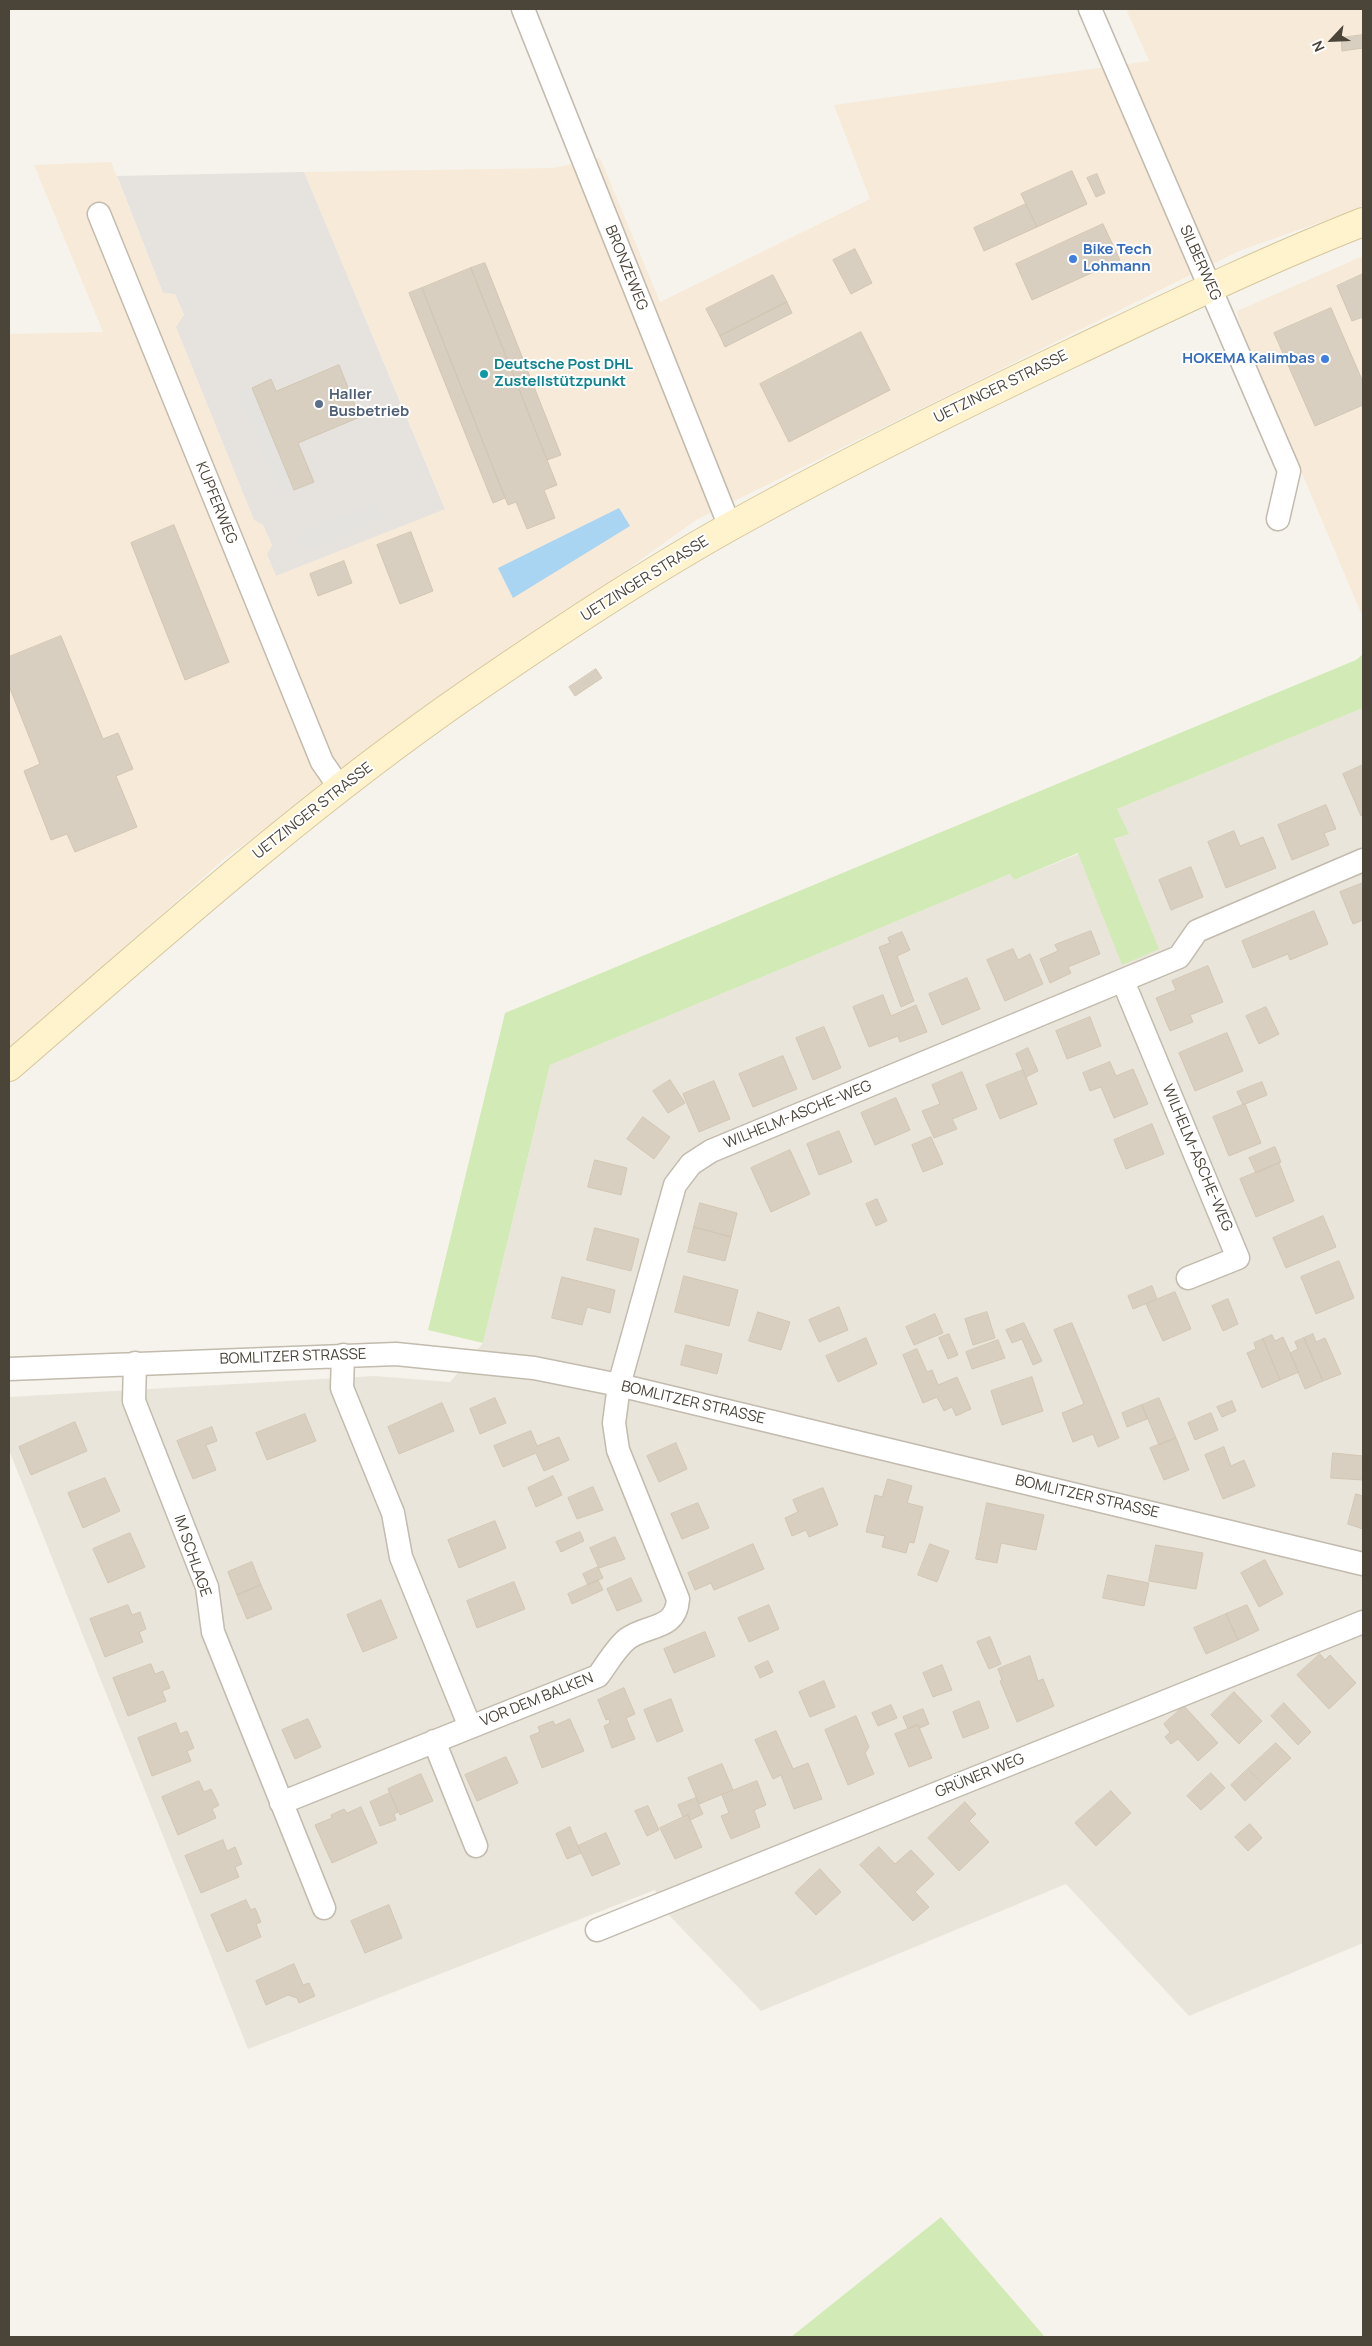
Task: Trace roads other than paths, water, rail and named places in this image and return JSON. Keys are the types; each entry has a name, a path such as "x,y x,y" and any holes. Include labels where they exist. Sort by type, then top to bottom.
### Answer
{"street":[{"name":"BRONZEWEG","path":"523,9 730,527"},
{"name":"SILBERWEG","path":"1090,9 1289,471 1278,520"},
{"name":"KUPFERWEG","path":"98,214 322,762 340,788"},
{"name":"UETZINGER STRASSE","path":"9,1067 237,871 340,788 470,692 597,608 730,527 962,405 1277,256 1363,222"},
{"name":"WILHELM-ASCHE-WEG","path":"619,1385 675,1185 691,1164 711,1151 1180,957 1197,931 1363,860"},
{"name":"WILHELM-ASCHE-WEG","path":"1123,981 1238,1258 1188,1278"},
{"name":"BOMLITZER STRASSE","path":"9,1369 343,1354 396,1354 475,1360 534,1368 619,1385 1363,1564"},
{"name":"VOR DEM BALKEN","path":"343,1354 342,1388 393,1513 401,1557 470,1727 598,1676 628,1639 670,1620 677,1612 678,1599 618,1450 614,1423 619,1385"},
{"name":"IM SCHLAGE","path":"135,1363 134,1401 207,1587 213,1632 324,1908"},
{"name":"GRÜNER WEG","path":"597,1930 1363,1622"},
{"path":"281,1803 470,1727"},
{"path":"434,1742 476,1846"}],"water":[{"path":"619,508 630,526 513,598 498,568"}],"place":[{"name":"Bike Tech Lohmann","path":"1073,259"},
{"name":"HOKEMA Kalimbas","path":"1325,359"},
{"name":"Deutsche Post DHL Zustellstützpunkt","path":"484,374"},
{"name":"Haller Busbetrieb","path":"319,404"}]}
